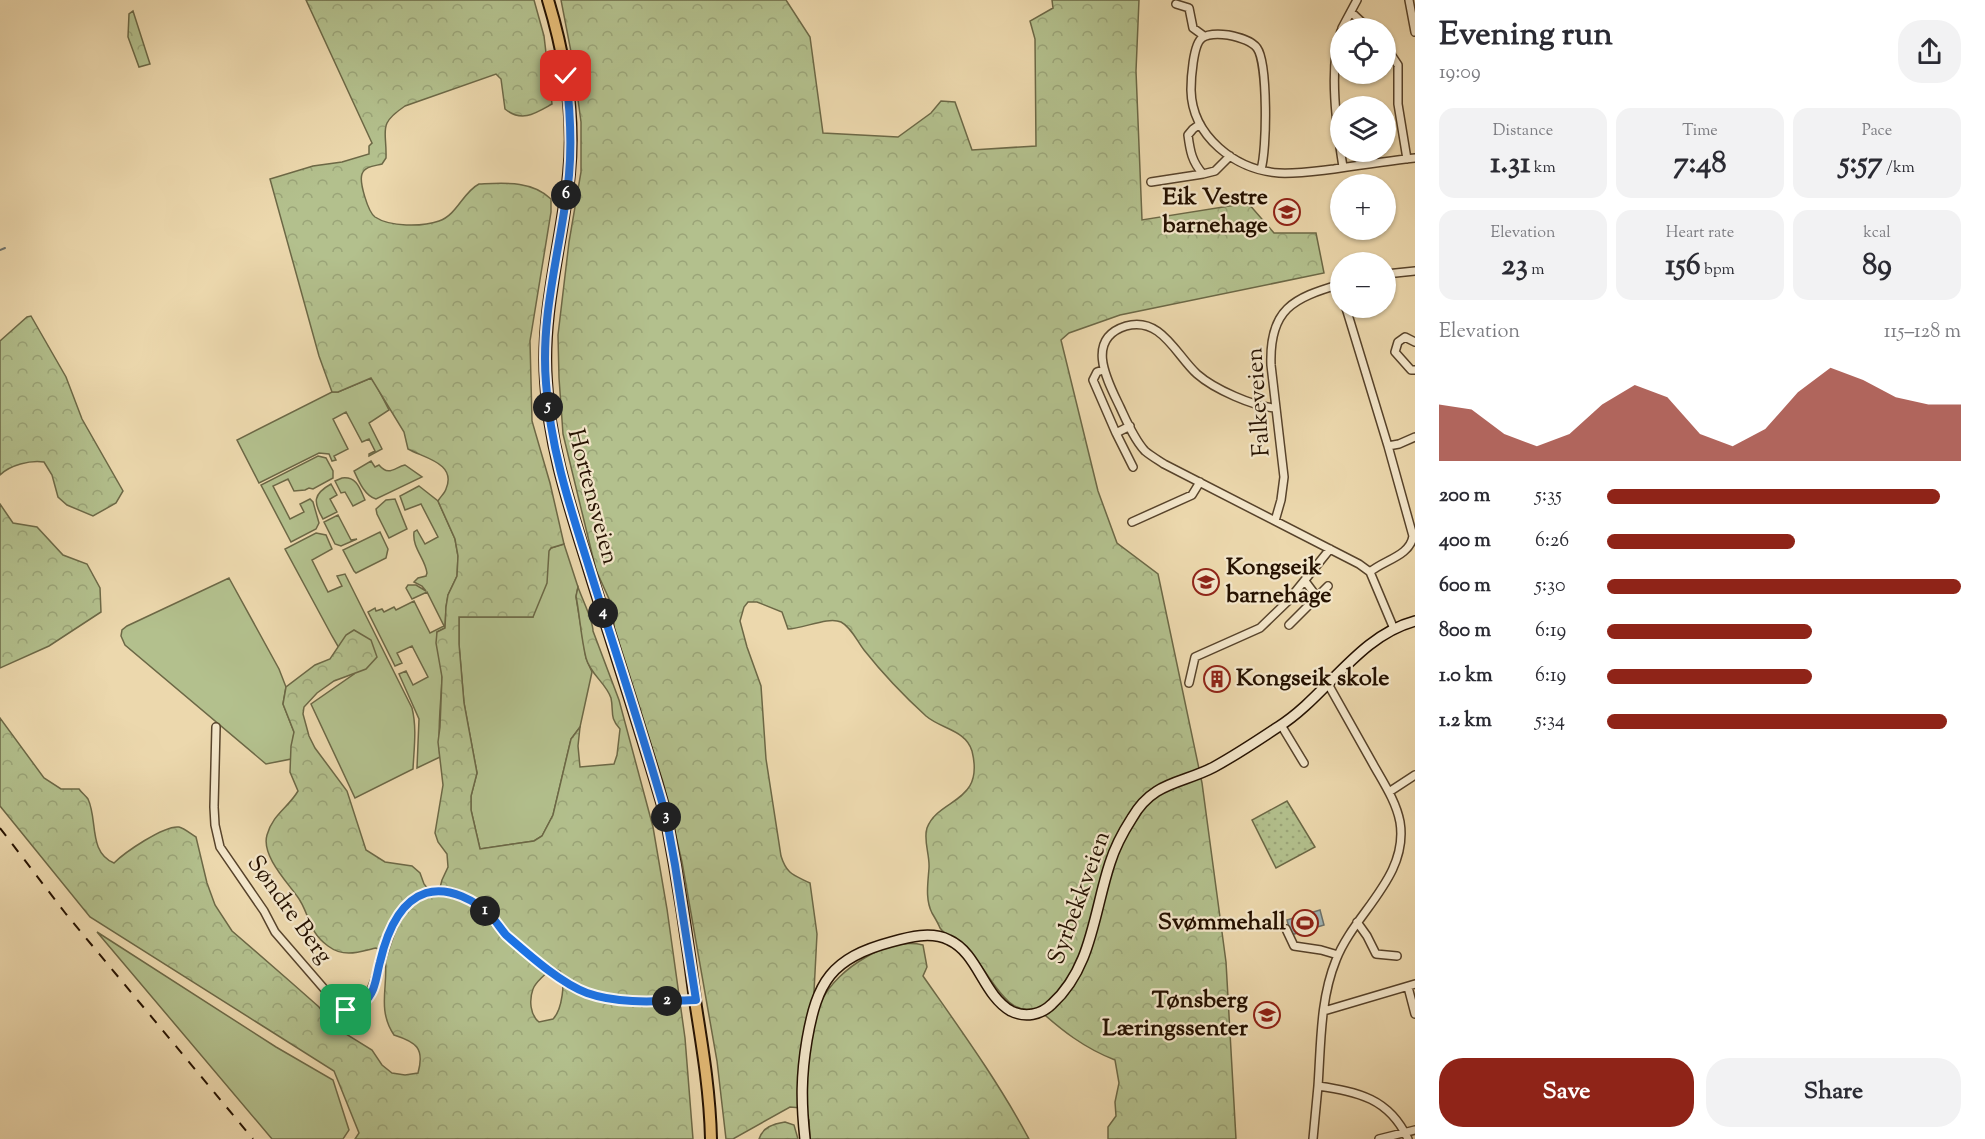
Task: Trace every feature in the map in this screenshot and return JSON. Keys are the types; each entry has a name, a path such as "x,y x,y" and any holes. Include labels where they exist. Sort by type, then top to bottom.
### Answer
{"main road":[{"name":"Hortensveien","path":"548,0 566,76 571,132 568,182 549,300 545,340 551,430 569,502 666,816 696,1000 708,1091 711,1139"},
{"name":"Syrbekkveien","path":"805,1139 801,1089 811,1019 818,995 834,970 849,958 873,947 911,937 941,937 954,942 964,951 995,995 1010,1010 1028,1015 1046,1009 1062,994 1082,962 1110,862 1122,836 1142,803 1159,789 1213,768 1281,725 1307,704 1367,647 1394,629 1415,621"}],"street":[{"path":"1348,18 1357,0"},
{"path":"1409,0 1415,32"},
{"path":"1176,4 1189,8 1192,28 1204,36"},
{"path":"1351,12 1357,18"},
{"path":"1261,169 1264,148 1264,67 1260,53 1249,41 1233,36 1216,34 1200,39 1191,83 1191,99 1200,124 1211,140 1230,156 1261,169 1282,173 1411,158 1398,104 1398,65 1396,62"},
{"path":"1336,84 1335,106 1343,167"},
{"path":"1200,124 1188,135 1190,152 1195,164 1203,174"},
{"path":"1151,182 1215,171 1230,156"},
{"path":"1396,273 1415,271"},
{"name":"Falkeveien","path":"1275,520 1284,477 1270,348 1273,333 1286,309 1304,296 1330,287"},
{"path":"1349,318 1413,536 1407,549 1383,562 1370,573"},
{"path":"1276,408 1255,405 1208,382 1186,363 1158,331 1142,325 1127,326 1110,336 1101,355 1103,370 1136,439 1148,453 1359,564 1370,573 1394,629"},
{"path":"1415,342 1405,337 1398,342 1395,352 1411,370 1415,370"},
{"path":"1103,370 1097,372 1093,380 1133,467"},
{"path":"1116,433 1130,426"},
{"path":"1388,446 1415,437"},
{"path":"1132,522 1192,495 1200,482"},
{"path":"1190,683 1195,657 1260,628 1305,581 1330,549"},
{"path":"1305,581 1317,597"},
{"path":"1289,625 1328,586"},
{"path":"1313,1139 1328,986 1338,955 1357,922 1385,882 1398,854 1400,820 1389,792 1328,684"},
{"path":"1281,725 1305,764"},
{"name":"Søndre Berg","path":"216,727 214,816 220,847 264,911 275,932 339,1006 346,1010 362,1005 369,997 376,982 380,962 395,920 405,906 427,893 440,892 451,893 478,905 492,917 504,933 543,965 568,984 586,993 617,1001 696,1000"},
{"path":"1389,792 1415,775"},
{"path":"1357,922 1376,954 1397,956"},
{"path":"1286,929 1294,946 1338,955"},
{"path":"1324,1011 1412,986 1415,1014"},
{"path":"1318,1086 1357,1093 1378,1102 1393,1115 1406,1136"},
{"path":"1379,1139 1406,1136 1415,1130"}],"green space":[{"path":"306,0 534,0 544,36 552,104 529,115 511,113 505,109 501,79 496,74 405,106 390,118 385,128 386,158 382,164 365,169 361,178 372,214 389,223 406,225 432,223 445,218 479,184 517,184 535,188 551,199 551,212 530,341 532,421 550,483 564,544 551,548 549,551 547,583 533,617 459,617 464,703 477,773 471,796 471,810 480,849 534,841 542,836 553,815 571,739 580,727 578,746 580,767 614,764 620,729 613,718 609,693 591,669 586,658 576,596 578,587 619,700 653,827 685,1038 693,1139 355,1139 359,1133 334,1071 90,917 0,806 0,718 44,778 61,789 79,789 87,798 91,807 97,843 106,858 114,863 145,840 172,828 179,827 196,837 215,905 232,931 319,1007 333,1026 372,1050 382,1065 392,1073 405,1075 418,1073 420,1058 417,1047 408,1040 394,1035 388,1025 384,1004 386,963 384,952 376,948 352,953 340,952 321,940 312,928 301,902 271,859 266,843 273,822 298,791 290,772 294,732 283,704 286,687 315,665 330,659 346,635 354,630 371,640 377,657 366,669 334,681 317,693 304,707 303,714 309,736 315,748 347,791 366,850 385,862 412,866 420,873 424,884 432,894 438,895 448,867 447,854 438,842 435,833 443,785 438,742 442,677 436,643 437,632 445,628 448,595 457,576 458,556 455,539 438,501 446,489 447,473 437,463 408,449 404,432 371,378 338,392 332,392 319,356 270,179 313,166 342,162 369,154 369,146 372,143","holes":["553,968 560,971 563,988 559,1009 553,1019 539,1022 531,1007 533,989"]},
{"path":"561,0 786,0 810,37 823,133 898,137 931,113 941,101 955,102 972,150 1036,146 1035,39 1030,21 1053,8 1052,0 1139,0 1136,71 1142,220 1248,203 1274,233 1316,233 1324,273 1120,315 1069,333 1061,340 1098,491 1117,543 1158,574 1202,783 1226,962 1236,1139 1108,1139 1108,1127 1116,1116 1115,1102 1119,1083 1115,1060 1073,1038 1037,1008 1029,1010 1014,1006 997,989 972,954 940,928 930,908 927,828 941,810 967,790 972,781 974,768 969,744 959,734 926,716 910,701 879,668 845,624 829,621 788,629 782,612 757,602 748,602 740,621 761,686 766,759 781,856 789,871 810,883 817,934 814,992 822,1000 829,988 852,966 880,950 909,944 923,945 927,967 923,976 992,1076 1029,1139 810,1139 809,1120 802,1108 790,1107 733,1139 726,1139 717,1061 682,862 663,782 614,632 614,610 596,570 563,434 558,335 569,242 581,172 581,122 573,62"},
{"path":"133,11 150,64 139,67 128,37 129,14"},
{"path":"31,316 66,377 82,419 123,491 116,503 93,516 67,505 58,497 52,475 44,462 20,464 0,475 0,341"},
{"path":"371,378 389,410 369,423 382,449 369,456 375,451 369,439 362,442 346,412 333,419 348,449 334,456 336,460 332,461 329,454 319,453 259,483 237,440 332,392 338,392"},
{"path":"318,456 326,458 333,471 333,478 313,489 294,491 288,479 273,486 290,519 304,512 300,504 310,499 313,502 319,523 316,529 291,542 261,485"},
{"path":"371,461 375,467 379,465 389,471 405,465 422,477 376,499 366,492 354,471"},
{"path":"342,478 355,481 365,500 353,506 345,492 341,493 335,481"},
{"path":"331,484 337,495 330,499 337,512 323,519 316,503 321,491"},
{"path":"419,486 438,501 455,539 458,556 457,576 448,595 445,628 437,632 442,678 440,757 417,768 419,719 399,674 406,671 413,685 428,677 412,646 397,653 402,663 395,666 368,612 375,608 376,611 382,609 384,612 394,607 396,610 414,601 430,633 444,626 427,592 412,599 406,588 408,585 416,585 426,591 414,582 426,576 427,573 415,543 414,532 417,530 425,544 438,537 421,504 405,510 400,496"},
{"path":"395,499 407,529 389,538 376,509 386,500"},
{"path":"0,504 13,523 37,527 63,555 87,564 100,588 101,612 49,646 0,668"},
{"path":"338,515 351,540 357,539 341,546 335,544 324,522"},
{"path":"380,532 388,549 386,558 356,573 343,550"},
{"path":"316,533 326,535 332,549 312,560 328,592 342,586 337,576 345,574 414,716 413,769 355,798 311,704 354,674 285,549"},
{"path":"564,544 578,587 576,597 586,658 592,672 580,727 571,739 553,815 542,836 534,841 480,849 471,810 471,796 477,773 464,703 459,617 533,617 548,551"},
{"path":"229,578 279,669 286,687 283,704 294,732 291,759 266,764 125,645 121,636 122,630 127,626"},
{"path":"1287,801 1315,847 1276,868 1252,820"},
{"path":"97,932 276,1047 333,1080 349,1130 343,1139 272,1139"},
{"path":"785,1122 794,1125 798,1139 759,1139 769,1127"}],"water":[{"name":"Svømmehall","path":"1320,910 1324,925 1291,935 1287,920"}],"waterway":[{"path":"0,250 5,248"}],"railway":[{"path":"0,828 66,914 253,1139"}],"place":[{"name":"Eik Vestre barnehage","path":"1287,212"},
{"name":"Kongseik barnehage","path":"1206,582"},
{"name":"Kongseik skole","path":"1217,679"},
{"name":"Svømmehall","path":"1305,923"},
{"name":"Tønsberg Læringssenter","path":"1267,1015"}],"route":[{"path":"346,1010 362,1005 369,997 376,982 380,962 395,920 405,906 427,893 440,892 451,893 478,905 492,917 504,933 543,965 568,984 586,993 617,1001 696,1000 666,816 569,502 558,464 549,418 545,340 549,300 566,200 571,150 566,76"}]}
